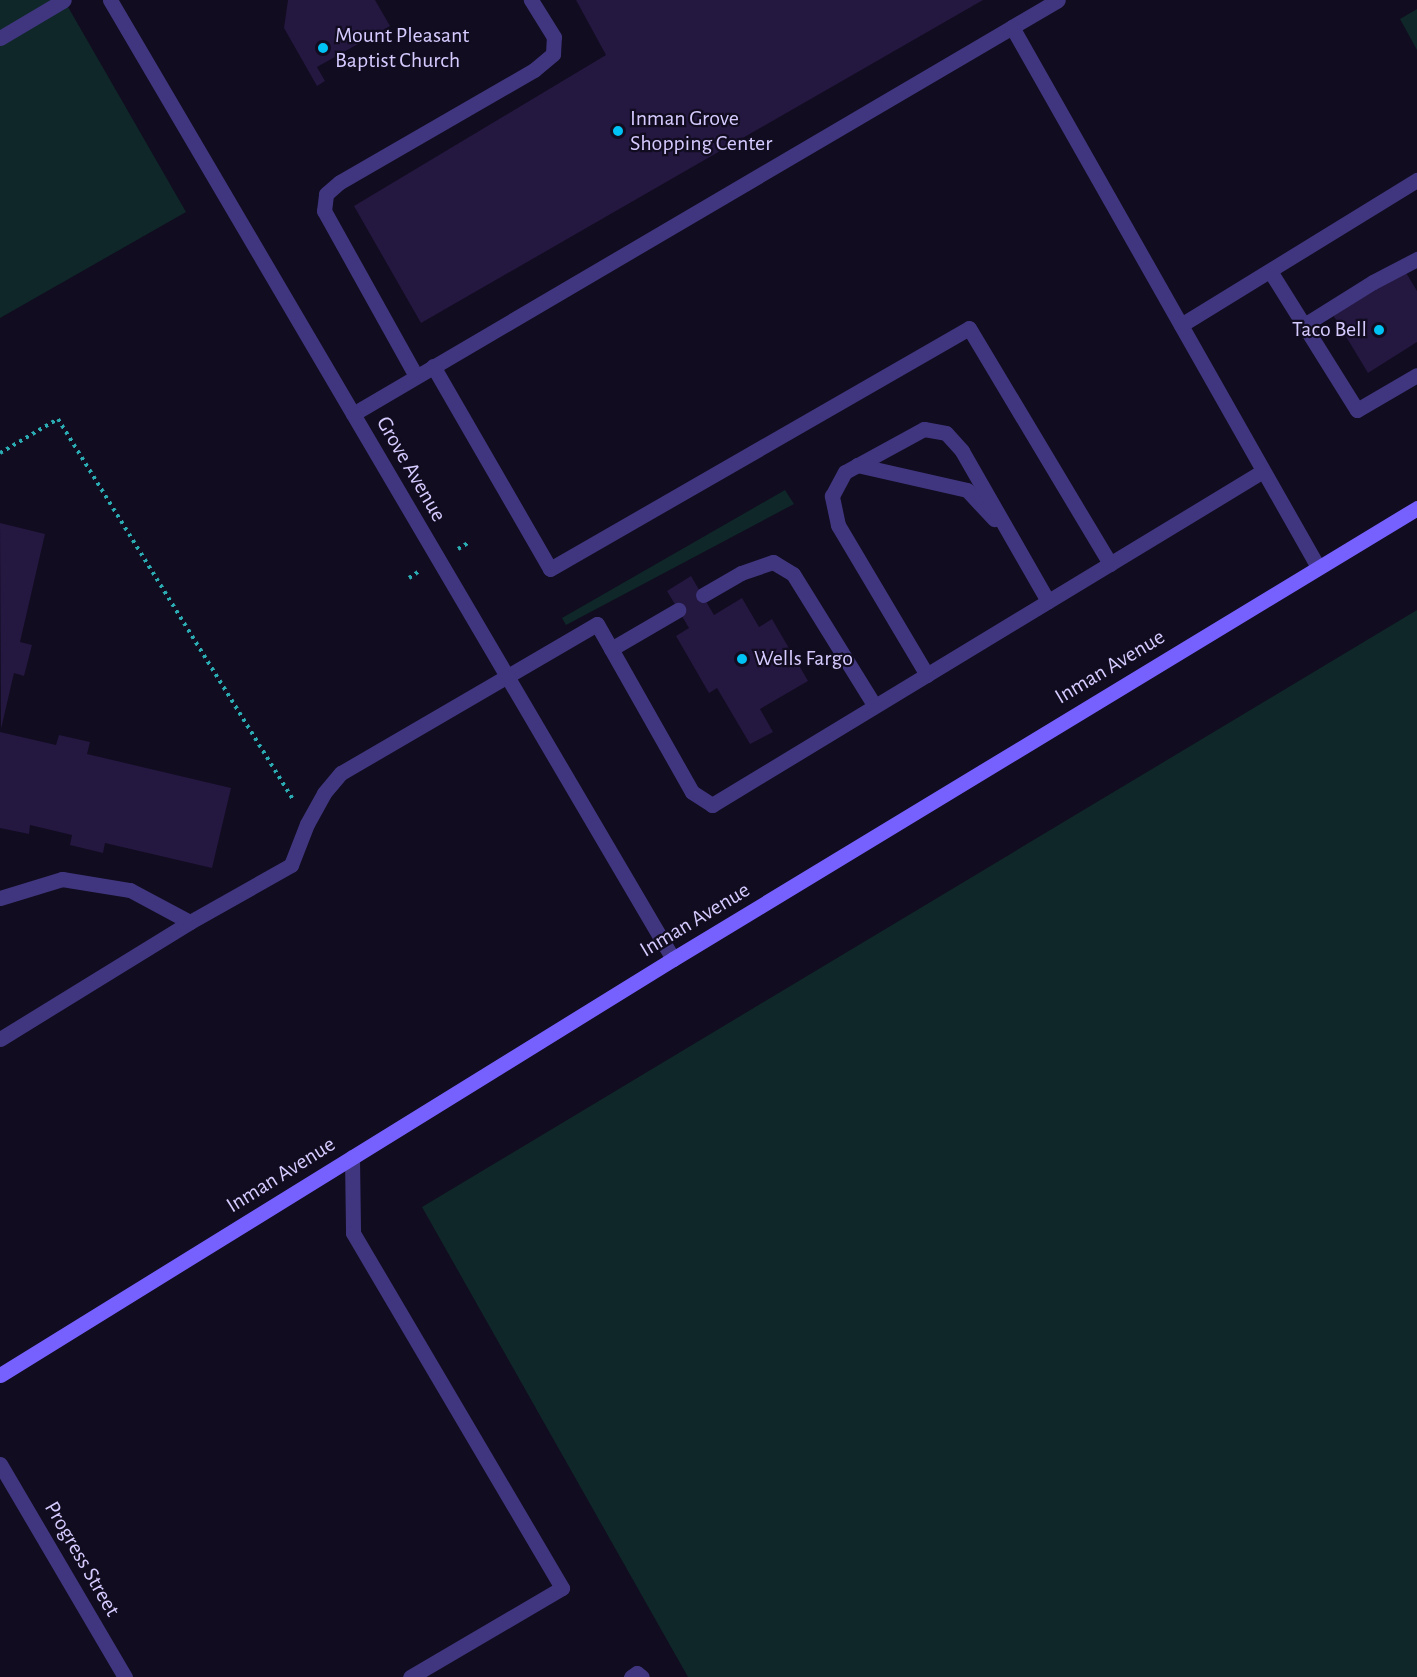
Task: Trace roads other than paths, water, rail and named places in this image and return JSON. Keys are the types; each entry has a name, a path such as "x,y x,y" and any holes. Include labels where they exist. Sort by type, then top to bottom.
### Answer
{"main road":[{"name":"Inman Avenue","path":"0,1375 673,959 1417,508"}],"street":[{"path":"0,38 64,0"},
{"name":"Grove Avenue","path":"110,0 673,959"},
{"path":"416,376 324,211 326,194 340,182 534,70 553,54 554,37 531,0"},
{"path":"353,414 1058,0"},
{"path":"1012,27 1317,567"},
{"path":"1180,325 1417,180"},
{"path":"1304,325 1417,259"},
{"path":"1270,271 1357,410 1417,375"},
{"path":"433,366 550,569 969,328 1110,564"},
{"path":"927,675 838,525 832,496 845,472 924,429 946,433 962,451 1048,601"},
{"path":"857,465 967,490 1013,539"},
{"path":"0,1039 190,922 291,865 324,793 341,773 597,624 692,792 712,805 1263,471"},
{"path":"703,595 741,573 773,562 793,574 875,706"},
{"path":"611,649 678,610"},
{"path":"0,897 62,879 130,890 190,922"},
{"path":"352,1157 353,1233 562,1588 410,1677"},
{"name":"Progress Street","path":"0,1464 125,1677"},
{"path":"631,1677 637,1673 642,1677"}],"place":[{"name":"Mount Pleasant Baptist Church","path":"323,48"},
{"name":"Inman Grove Shopping Center","path":"618,131"},
{"name":"Taco Bell","path":"1379,330"},
{"name":"Wells Fargo","path":"742,659"}]}
